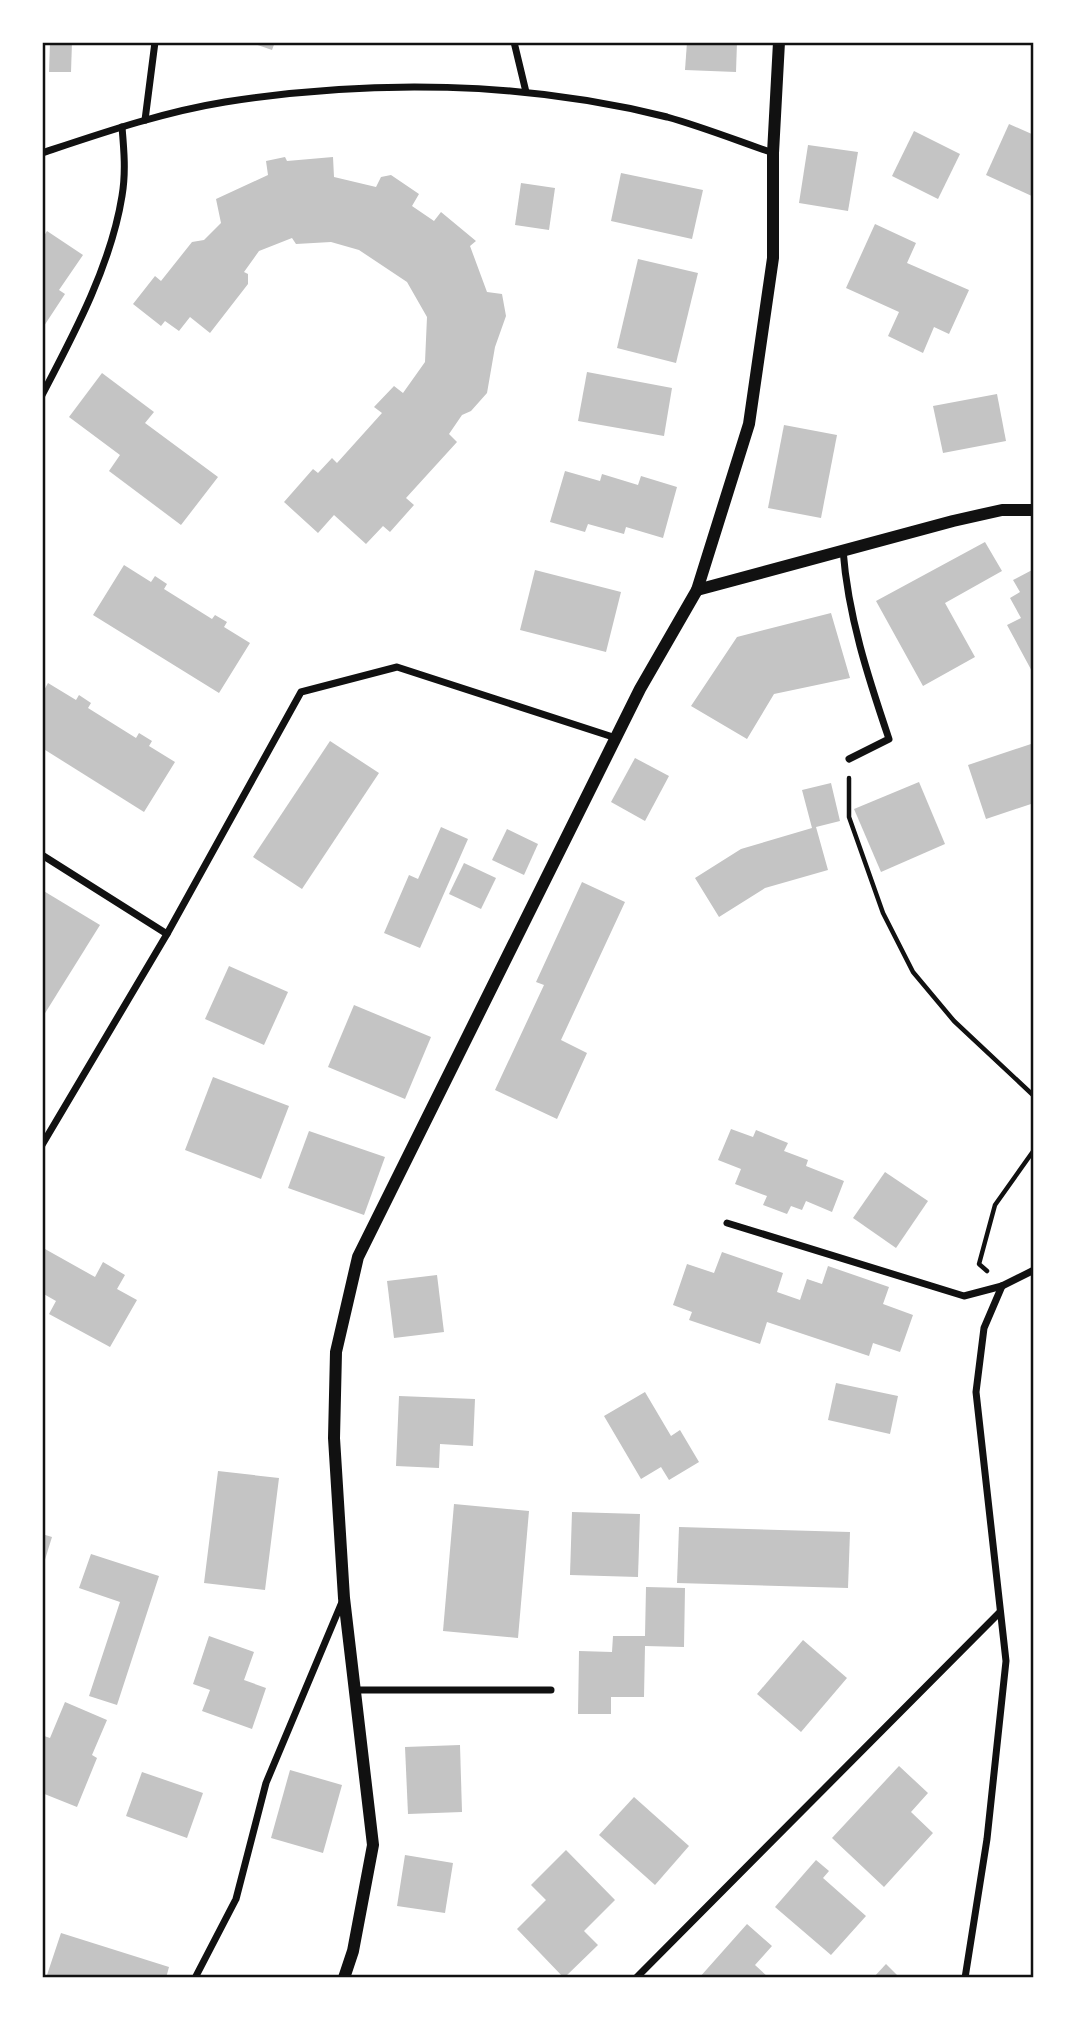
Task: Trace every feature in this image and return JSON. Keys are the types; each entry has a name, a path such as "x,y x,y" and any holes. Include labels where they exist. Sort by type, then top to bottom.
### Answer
{"street":[{"path":"145,120 155,42"},
{"path":"514,42 526,92"},
{"path":"345,1978 353,1951 373,1845 344,1598 334,1438 336,1352 358,1257 640,689 697,590 749,424 773,258 773,153 779,42"},
{"path":"42,153 145,120 224,102 332,90 433,87 526,92 572,98 665,117 773,153"},
{"path":"42,395 64,353 109,251 122,195 125,160 121,127"},
{"path":"697,590 904,533 1002,510 1034,510"},
{"path":"843,550 846,584 861,654 888,740 849,760"},
{"path":"42,1145 167,934 301,692 397,667 616,738"},
{"path":"42,855 167,934"},
{"path":"727,1223 964,1296 1002,1286 1034,1270"},
{"path":"965,1978 987,1839 1006,1661 976,1392 984,1328 1002,1286"},
{"path":"195,1978 236,1899 266,1783 344,1598"},
{"path":"636,1978 1000,1612"},
{"path":"354,1690 551,1690"}],"path":[{"path":"849,760 849,817 883,913 913,972 954,1021 1034,1096"},
{"path":"1002,1286 979,1264 995,1205 1034,1150"}],"building":[{"path":"50,42 72,42 71,72 49,72"},
{"path":"249,42 275,42 272,50"},
{"path":"687,42 737,42 736,72 685,70"},
{"path":"1009,124 1034,135 1034,197 986,175"},
{"path":"914,131 960,154 938,199 892,176"},
{"path":"808,145 858,152 848,211 799,203"},
{"path":"285,157 287,161 333,157 334,177 376,187 381,177 391,175 419,194 412,206 434,221 441,212 476,241 470,246 487,292 502,294 506,316 495,347 487,393 471,411 462,415 449,434 457,442 406,498 414,505 390,532 383,526 366,544 334,515 318,533 284,502 313,469 318,473 332,458 337,463 382,413 374,407 394,386 403,393 425,362 427,317 407,282 359,250 331,242 296,244 292,238 259,251 244,272 248,274 248,284 210,333 190,317 179,331 165,321 161,326 133,304 155,276 161,281 192,242 204,240 221,223 216,199 268,175 266,161"},
{"path":"621,173 703,190 692,239 611,221"},
{"path":"521,183 555,188 549,230 515,225"},
{"path":"875,224 916,243 907,263 969,290 949,334 934,327 923,353 888,336 899,312 846,288"},
{"path":"47,231 83,255 59,290 65,294 42,329 42,239"},
{"path":"638,259 698,273 676,363 617,348"},
{"path":"587,372 672,388 664,436 578,421"},
{"path":"102,373 154,412 145,423 218,477 181,525 109,471 120,455 69,417"},
{"path":"997,394 1006,441 943,453 933,406"},
{"path":"784,425 837,435 821,518 768,508"},
{"path":"565,471 600,481 602,474 638,485 641,476 677,487 663,538 626,527 624,534 588,524 585,532 550,522"},
{"path":"985,542 1002,571 945,603 975,657 923,686 876,601"},
{"path":"124,565 151,582 155,576 167,584 164,589 212,619 215,615 227,622 224,627 250,643 219,693 93,615"},
{"path":"1034,569 1034,675 1007,625 1021,618 1010,598 1020,592 1013,580"},
{"path":"535,570 621,592 606,652 520,630"},
{"path":"831,613 850,678 774,694 747,739 691,706 737,637"},
{"path":"48,683 76,700 79,695 91,703 88,708 136,738 139,733 152,741 149,746 175,762 144,812 42,748 42,694"},
{"path":"330,741 379,773 302,889 253,857"},
{"path":"1034,743 1034,803 986,819 968,765"},
{"path":"635,758 669,776 645,821 611,802"},
{"path":"919,782 945,844 881,872 854,809"},
{"path":"831,783 840,821 816,827 828,870 765,888 719,917 695,878 741,849 812,828 802,790"},
{"path":"441,827 468,839 420,948 384,933 409,875 418,879"},
{"path":"507,829 538,844 524,875 492,860"},
{"path":"464,863 496,878 481,909 449,894"},
{"path":"582,882 625,902 561,1040 587,1053 557,1119 495,1090 544,985 536,982"},
{"path":"42,890 100,925 42,1018"},
{"path":"229,966 288,992 264,1045 205,1019"},
{"path":"354,1005 431,1037 405,1099 328,1067"},
{"path":"213,1077 289,1106 261,1179 185,1150"},
{"path":"731,1129 753,1137 756,1130 788,1143 784,1151 808,1160 806,1166 844,1181 832,1212 806,1201 802,1210 791,1206 787,1214 763,1205 767,1196 735,1184 741,1169 718,1160"},
{"path":"309,1131 385,1157 364,1215 288,1188"},
{"path":"885,1172 928,1201 896,1248 853,1218"},
{"path":"45,1249 95,1277 103,1262 125,1275 117,1289 137,1300 110,1347 49,1314 56,1301 42,1293 42,1255"},
{"path":"722,1252 783,1273 777,1292 800,1300 807,1279 822,1284 828,1266 889,1287 883,1304 913,1315 900,1352 873,1343 869,1356 767,1322 760,1344 689,1320 692,1312 673,1305 687,1264 714,1273"},
{"path":"437,1275 444,1332 394,1338 387,1281"},
{"path":"836,1383 898,1396 890,1434 828,1420"},
{"path":"645,1392 671,1436 680,1430 699,1462 669,1480 661,1467 641,1479 604,1416"},
{"path":"399,1396 475,1399 473,1446 440,1444 439,1468 396,1466"},
{"path":"218,1471 279,1478 265,1590 204,1583"},
{"path":"454,1504 529,1511 518,1638 443,1631"},
{"path":"572,1512 640,1514 638,1577 570,1575"},
{"path":"679,1527 850,1532 848,1588 677,1583"},
{"path":"42,1534 52,1537 43,1566 42,1566"},
{"path":"91,1554 159,1576 117,1705 89,1696 120,1602 79,1588"},
{"path":"646,1587 685,1588 684,1647 645,1646 644,1697 611,1697 611,1714 578,1714 579,1651 612,1652 613,1636 645,1636"},
{"path":"209,1636 254,1652 244,1680 266,1688 252,1729 202,1711 210,1690 193,1684"},
{"path":"803,1640 847,1678 801,1732 757,1694"},
{"path":"65,1702 107,1720 92,1755 97,1758 77,1807 42,1793 42,1741 44,1736 50,1738"},
{"path":"460,1745 462,1812 408,1814 405,1747"},
{"path":"899,1766 928,1793 911,1812 933,1833 884,1887 832,1838"},
{"path":"290,1770 342,1785 323,1853 271,1838"},
{"path":"142,1772 203,1793 187,1838 126,1816"},
{"path":"634,1797 689,1846 655,1885 599,1835"},
{"path":"566,1850 615,1900 584,1931 598,1945 564,1978 517,1929 546,1900 531,1885"},
{"path":"405,1855 453,1863 445,1913 397,1906"},
{"path":"816,1860 829,1871 823,1878 866,1916 831,1955 775,1907"},
{"path":"747,1924 772,1946 755,1965 769,1978 699,1978"},
{"path":"61,1933 169,1967 166,1978 46,1978"},
{"path":"886,1964 900,1978 873,1978"}]}
